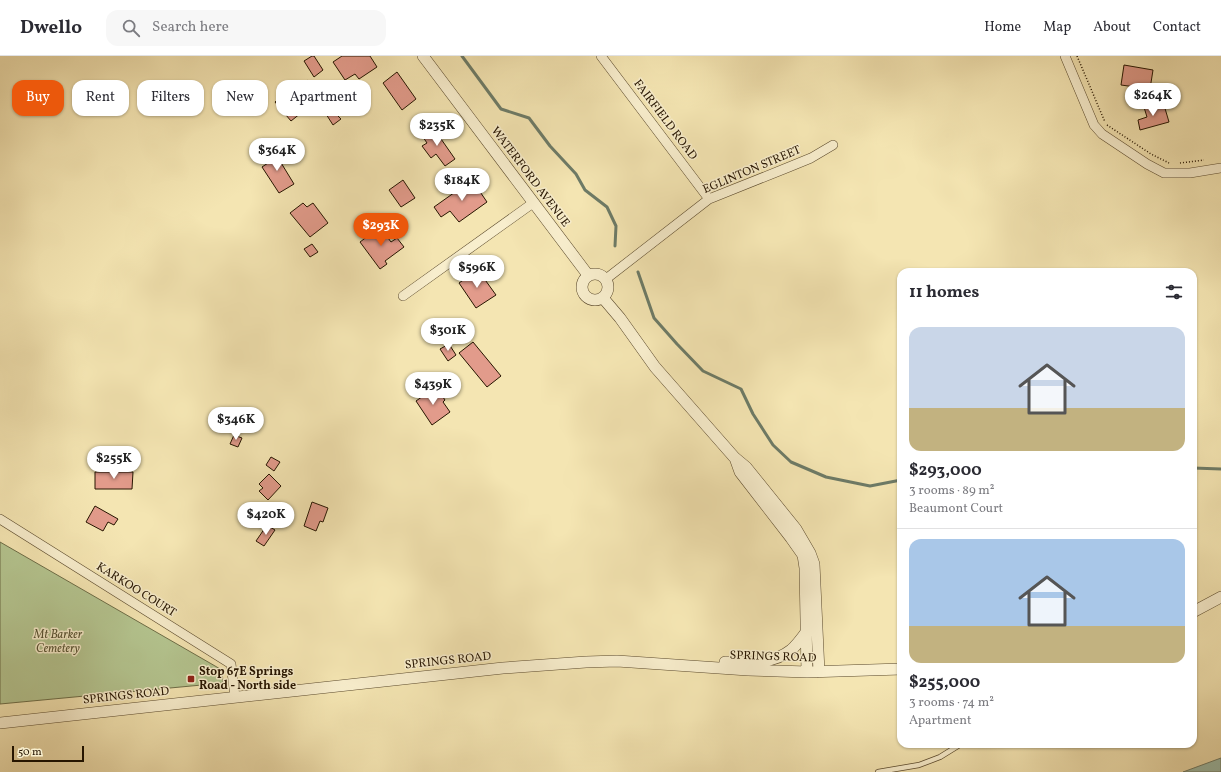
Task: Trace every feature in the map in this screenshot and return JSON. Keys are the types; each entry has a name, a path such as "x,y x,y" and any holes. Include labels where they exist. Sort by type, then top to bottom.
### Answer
{"street":[{"name":"WATERFORD AVENUE","path":"423,56 588,275"},
{"name":"FAIRFIELD ROAD","path":"601,56 709,199"},
{"path":"1065,56 1094,125 1102,134 1147,164 1164,173 1190,173 1221,168"},
{"name":"EGLINTON STREET","path":"606,279 709,199 812,158 833,145"},
{"path":"403,296 533,203"},
{"path":"598,273 603,275 606,279 609,284 609,289 603,298 592,300 584,294 582,284 588,275 598,273"},
{"path":"603,298 620,318 656,367 734,457 746,467 796,530 810,553 814,564 813,672"},
{"path":"734,457 740,472 792,538 802,554 805,568 807,632 813,672"},
{"name":"KARKOO COURT","path":"0,519 231,664 235,697"},
{"path":"1197,610 1221,597"},
{"path":"589,662 607,656 723,662 761,661 773,659 791,650 807,632"},
{"name":"SPRINGS ROAD","path":"0,723 503,668 589,662 617,661 748,670 813,672 897,669"}],"lane":[{"path":"878,772 919,765 940,757 955,748"}],"path":[{"path":"1077,56 1106,124 1151,154 1170,164"},
{"path":"1177,163 1206,160"}],"green space":[{"name":"Mt Barker Cemetery","path":"0,542 222,670 223,683 0,704"}],"shaded area":[{"path":"1221,758 1221,772 1183,772"}],"building":[{"path":"314,56 323,70 314,77 304,61"},
{"path":"342,56 370,56 377,67 359,79 355,74 345,80 333,62"},
{"path":"1124,65 1153,70 1150,89 1121,85"},
{"path":"397,72 416,99 402,110 383,83"},
{"path":"1151,102 1153,108 1164,105 1169,122 1140,130 1138,120 1147,117 1143,104"},
{"path":"287,116 297,116 291,121"},
{"path":"327,116 338,116 341,119 333,125"},
{"path":"432,126 455,159 445,166 436,154 431,158 422,146 427,143 421,134"},
{"path":"272,148 294,184 279,193 262,167 268,163 262,154"},
{"path":"403,180 415,198 401,207 389,190"},
{"path":"472,180 487,202 459,222 450,211 441,217 434,207"},
{"path":"303,203 307,207 313,203 328,223 310,237 290,213"},
{"path":"380,227 391,242 397,238 404,247 385,261 387,264 380,269 360,242"},
{"path":"312,244 318,252 310,257 304,249"},
{"path":"478,270 496,295 476,308 459,283"},
{"path":"473,342 501,376 487,387 459,353"},
{"path":"449,344 456,355 448,361 440,349"},
{"path":"436,387 445,400 443,402 450,412 432,425 416,401"},
{"path":"234,435 242,438 238,447 230,444"},
{"path":"271,457 280,462 274,471 266,465"},
{"path":"95,472 133,472 132,489 95,489"},
{"path":"269,474 281,486 268,500 259,491 263,488 259,484"},
{"path":"312,502 328,508 323,522 320,521 316,531 304,526"},
{"path":"95,506 118,519 114,525 108,522 103,531 86,522"},
{"path":"267,525 275,530 264,546 256,541"}],"waterway":[{"path":"462,56 501,109 529,118 550,146 576,174 585,190 607,207 616,226 615,246"},
{"path":"638,272 654,318 703,371 741,389 753,414 773,445 791,462 826,477 870,486 897,481"},
{"path":"1197,468 1221,469"}],"place":[{"name":"Stop 67E Springs Road - North side","path":"191,679"}]}
